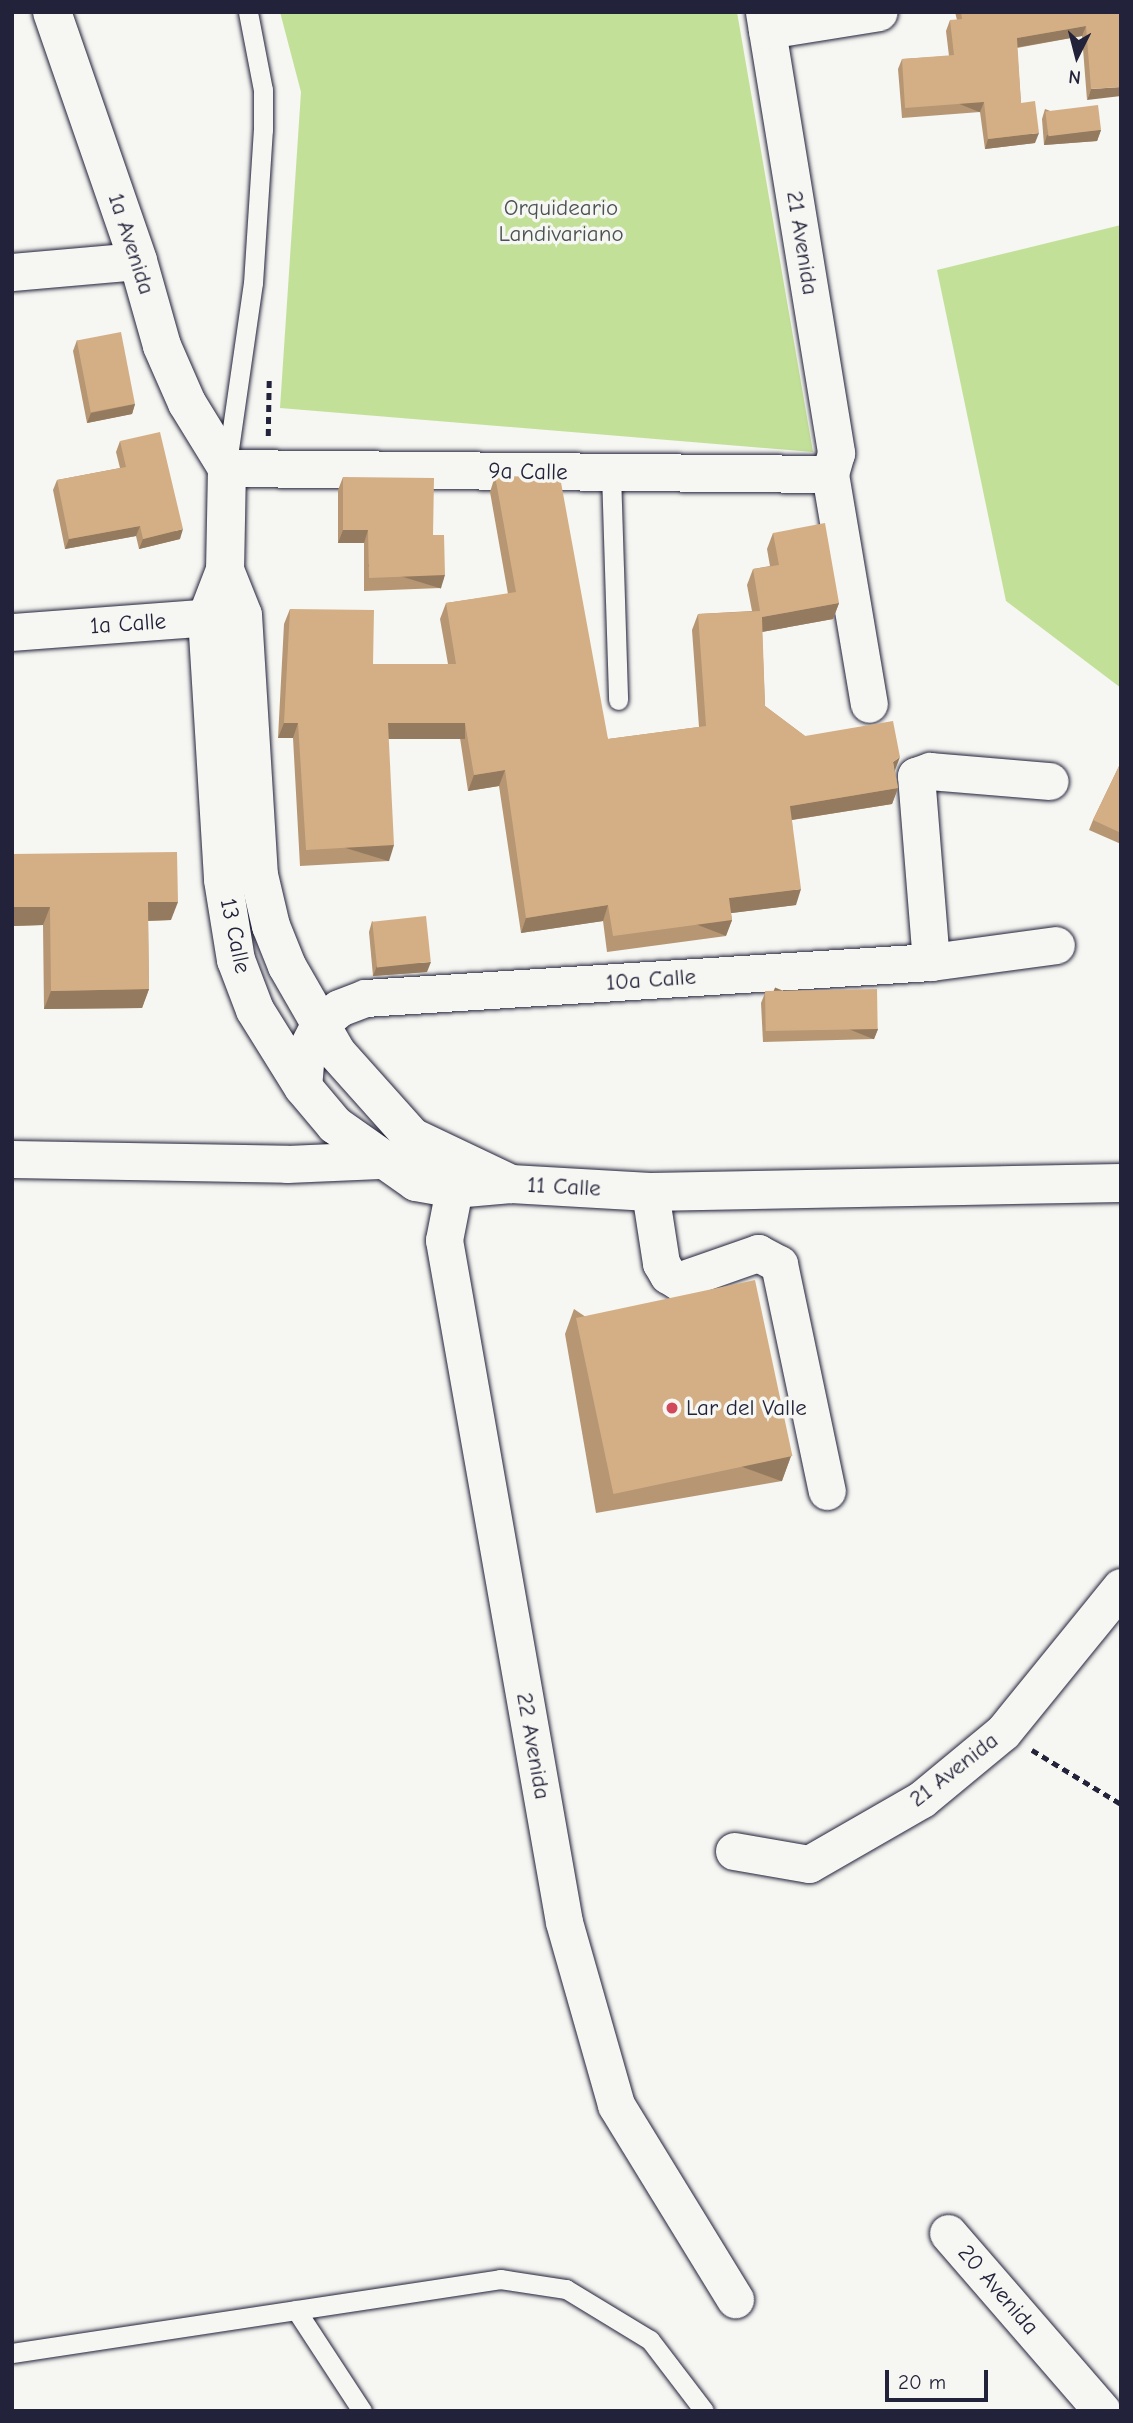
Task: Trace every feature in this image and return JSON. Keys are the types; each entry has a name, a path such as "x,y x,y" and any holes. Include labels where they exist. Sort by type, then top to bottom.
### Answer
{"street":[{"name":"1a Avenida","path":"52,12 138,261 162,346 187,402 227,468"},
{"path":"765,21 879,12"},
{"name":"21 Avenida","path":"765,21 836,453 830,474 869,704"},
{"path":"12,272 138,261"},
{"name":"9a Calle","path":"227,468 830,474"},
{"name":"13 Calle","path":"227,468 223,880 236,960 255,1010 303,1087 335,1125 416,1182 452,1173"},
{"name":"13 Calle","path":"225,616 259,875 271,926 319,1025 382,1108 452,1173"},
{"name":"1a Calle","path":"12,632 225,616"},
{"path":"931,962 916,776 930,771 1050,781"},
{"name":"10a Calle","path":"319,1025 339,1008 365,999 931,962 1056,945"},
{"path":"303,1087 306,1050 319,1025"},
{"path":"12,1158 287,1164 387,1161"},
{"name":"11 Calle","path":"452,1173 511,1184 650,1192 1121,1183"},
{"name":"22 Avenida","path":"452,1173 444,1240 564,1922 616,2105 735,2299"},
{"path":"650,1192 661,1263 668,1275 678,1281 758,1252 779,1264 827,1491"},
{"name":"21 Avenida","path":"734,1851 809,1864 922,1799 1003,1732 1121,1587"},
{"name":"20 Avenida","path":"948,2233 1102,2411"}],"lane":[{"path":"227,468 253,283 263,130 263,90 248,12"},
{"path":"611,473 618,700"},
{"path":"12,2353 500,2279 566,2289 650,2340 704,2411"},
{"path":"296,2310 362,2411"}],"path":[{"path":"1003,1732 1121,1804"}],"green space":[{"name":"Orquideario Landivariano","path":"280,12 737,12 813,452 280,408 301,92"},
{"path":"1121,225 1121,688 1006,601 937,270"}],"building":[{"path":"961,12 1121,12 1121,87 1091,89 1086,26 1017,38 1021,103 1035,101 1039,133 988,139 984,102 905,108 902,59 954,55 950,20 962,19"},
{"path":"1098,105 1101,130 1048,136 1045,111"},
{"path":"121,332 135,404 91,412 77,341"},
{"path":"160,432 183,529 143,539 140,526 69,539 57,480 126,467 120,441"},
{"path":"495,476 560,477 608,739 706,726 698,614 760,611 753,569 779,565 773,533 825,523 839,603 762,617 765,706 805,736 893,721 900,757 893,762 898,788 790,806 801,889 729,898 732,920 613,936 608,905 526,918 505,770 474,775 465,723 388,723 394,845 306,850 298,723 284,723 290,609 374,610 373,664 456,664 446,603 516,592"},
{"path":"343,477 434,478 433,535 444,535 445,575 369,578 368,530 343,530"},
{"path":"1121,762 1121,833 1093,820"},
{"path":"177,852 178,902 148,902 149,989 51,991 50,907 12,907 12,854"},
{"path":"426,916 431,962 377,967 372,922"},
{"path":"877,989 878,1029 766,1031 765,991"},
{"name":"Lar del Valle","path":"755,1280 792,1456 613,1494 576,1318"}],"place":[{"name":"Lar del Valle","path":"672,1408"}]}
